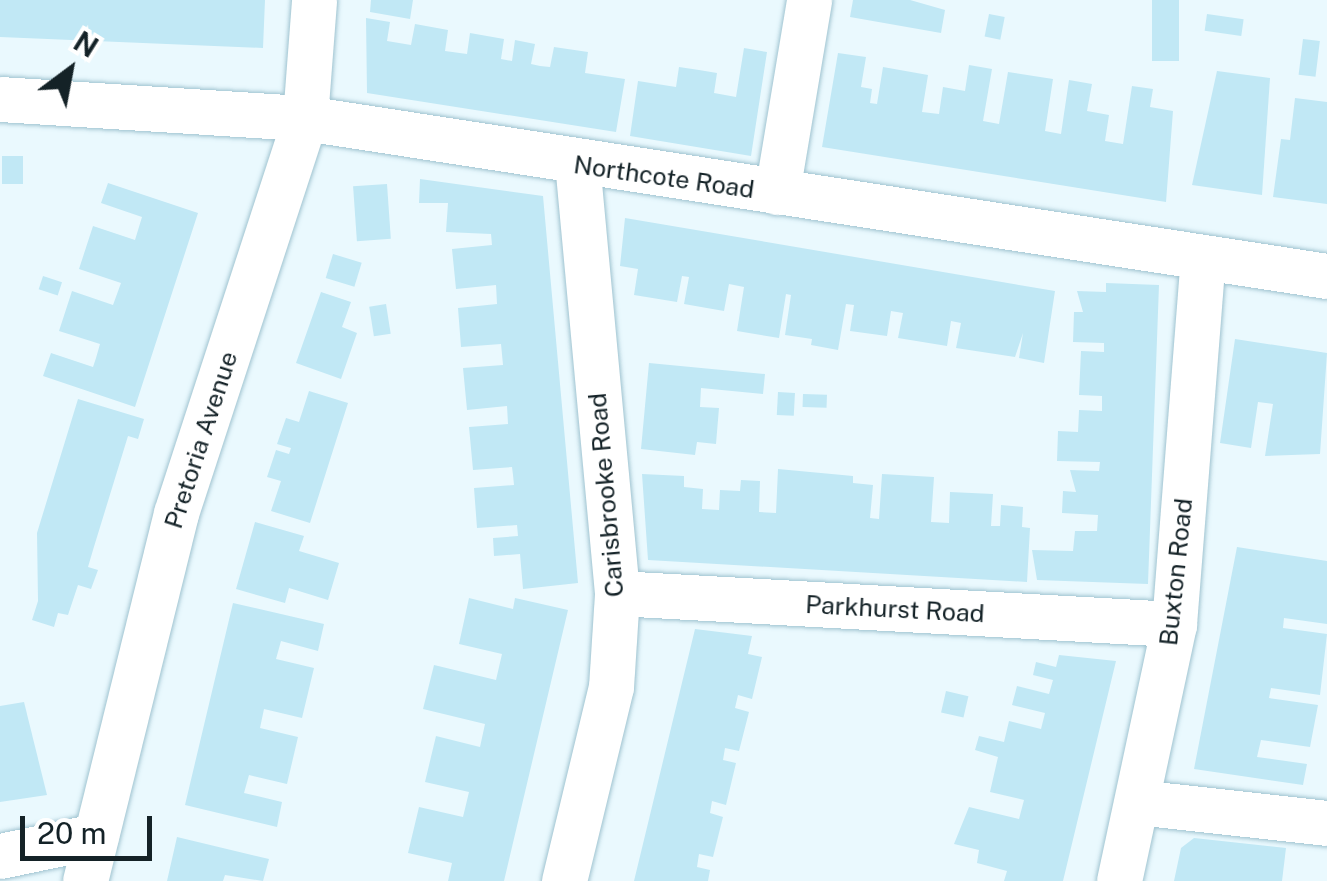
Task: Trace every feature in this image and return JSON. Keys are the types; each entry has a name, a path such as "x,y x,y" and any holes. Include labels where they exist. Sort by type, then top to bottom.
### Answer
{"street":[{"name":"Pretoria Avenue","path":"85,881 176,513 305,118 314,0"},
{"path":"777,192 809,0"},
{"name":"Northcote Road","path":"0,99 305,118 578,164 1327,276"},
{"name":"Carisbrooke Road","path":"564,881 611,687 617,593 578,164"},
{"name":"Buxton Road","path":"1119,881 1174,624 1203,258"},
{"name":"Parkhurst Road","path":"617,593 1174,624"},
{"path":"1138,802 1327,823"},
{"path":"0,856 96,836"}],"building":[{"path":"0,0 265,0 263,48 0,37"},
{"path":"371,0 413,0 410,19 370,12"},
{"path":"853,0 910,0 945,10 941,33 850,17"},
{"path":"1152,0 1179,0 1179,61 1152,61"},
{"path":"989,14 1005,17 1000,40 985,37"},
{"path":"1207,14 1244,19 1241,36 1205,31"},
{"path":"366,18 390,22 387,41 411,45 415,24 448,30 445,51 467,54 470,33 504,39 501,59 512,61 515,40 535,44 531,64 540,66 550,67 554,47 588,52 585,73 625,79 616,132 367,93"},
{"path":"1303,39 1320,41 1315,77 1299,75"},
{"path":"744,48 767,52 751,156 630,136 638,81 676,87 679,67 699,70 717,73 714,93 736,97"},
{"path":"838,53 866,57 861,87 872,89 870,103 877,104 883,67 928,75 922,112 939,114 943,87 965,91 969,65 992,69 983,121 999,124 1008,72 1053,79 1045,131 1061,134 1069,80 1092,84 1087,111 1109,115 1105,141 1123,144 1132,86 1153,89 1150,107 1173,111 1166,202 822,147"},
{"path":"1217,71 1270,78 1262,195 1192,185"},
{"path":"1295,98 1327,102 1327,204 1273,197 1281,139 1290,140"},
{"path":"2,156 23,156 23,184 2,184"},
{"path":"420,179 543,196 578,583 523,589 520,554 494,556 493,538 518,536 517,525 477,528 474,488 514,485 512,467 473,470 469,427 508,424 507,406 467,410 463,368 503,365 501,344 461,347 458,308 497,304 496,285 456,289 452,249 492,245 491,234 446,232 448,203 419,203"},
{"path":"108,183 198,213 135,407 43,376 51,353 93,367 100,344 59,331 72,291 113,305 121,283 79,269 93,226 135,240 142,217 101,203"},
{"path":"387,184 391,239 357,241 353,186"},
{"path":"625,218 1055,291 1044,363 1019,358 1023,333 1015,357 956,348 961,323 951,321 947,346 898,338 903,313 891,311 887,336 850,331 854,305 846,304 838,350 811,345 812,339 785,335 791,295 786,294 779,338 737,331 744,287 729,284 724,311 684,304 689,277 682,276 677,302 634,295 638,269 620,266"},
{"path":"333,254 362,263 354,287 326,278"},
{"path":"43,276 62,282 58,295 39,289"},
{"path":"1106,283 1159,285 1148,584 1037,580 1032,550 1073,551 1075,531 1097,531 1098,515 1062,513 1063,491 1076,492 1070,470 1099,471 1100,462 1057,461 1058,431 1078,432 1079,410 1102,411 1102,396 1079,395 1081,351 1104,352 1104,343 1073,342 1074,312 1083,312 1077,291 1106,292"},
{"path":"321,292 351,302 342,327 357,333 341,379 296,363"},
{"path":"386,304 391,334 374,336 369,307"},
{"path":"1235,339 1327,353 1320,454 1265,456 1273,404 1258,402 1251,448 1220,443"},
{"path":"649,363 765,374 763,394 701,388 700,407 719,408 716,444 697,442 695,455 641,449"},
{"path":"309,391 348,403 310,523 271,511 281,481 267,477 276,450 289,454 291,448 277,444 286,418 299,422"},
{"path":"778,392 795,393 794,416 777,415"},
{"path":"803,394 827,395 827,408 803,407"},
{"path":"78,399 144,419 138,439 128,436 88,567 98,570 91,589 78,585 68,615 58,613 54,627 32,620 38,601 37,533"},
{"path":"778,469 853,476 853,483 873,485 870,518 879,519 882,474 934,477 931,522 949,523 950,492 993,494 991,526 1000,526 1001,505 1023,507 1022,527 1030,528 1027,582 648,560 642,474 684,476 684,487 703,489 702,509 719,510 720,490 740,491 741,480 760,481 759,512 776,513"},
{"path":"255,522 304,536 299,551 339,563 328,600 289,588 285,603 236,589"},
{"path":"1237,547 1327,561 1327,624 1284,618 1283,628 1327,634 1320,695 1271,688 1269,698 1318,705 1310,747 1261,740 1257,757 1307,764 1303,785 1194,769"},
{"path":"469,598 513,609 515,598 568,610 504,881 448,881 452,863 408,853 419,807 463,817 469,792 425,782 436,736 480,747 485,724 423,709 434,665 496,680 502,654 459,644"},
{"path":"233,603 324,624 318,651 281,641 276,659 314,668 302,718 264,709 260,728 298,737 287,784 249,775 244,793 282,802 277,827 185,805"},
{"path":"695,629 752,636 748,654 762,657 752,699 738,695 735,708 749,712 739,751 725,748 723,760 736,763 726,805 712,801 710,813 723,817 713,857 699,854 697,867 710,870 708,881 634,881"},
{"path":"1059,655 1116,661 1063,881 1004,881 1007,871 977,863 979,850 954,844 969,807 1019,819 1024,800 990,792 998,757 975,750 979,736 1004,742 1009,721 1041,729 1045,713 1012,705 1017,686 1049,694 1053,680 1033,675 1036,662 1056,667"},
{"path":"946,691 968,696 963,718 941,712"},
{"path":"24,702 47,795 0,802 0,706"},
{"path":"177,837 269,859 263,881 225,875 223,881 167,881"},
{"path":"1194,838 1286,848 1282,881 1174,881 1181,848"}]}
